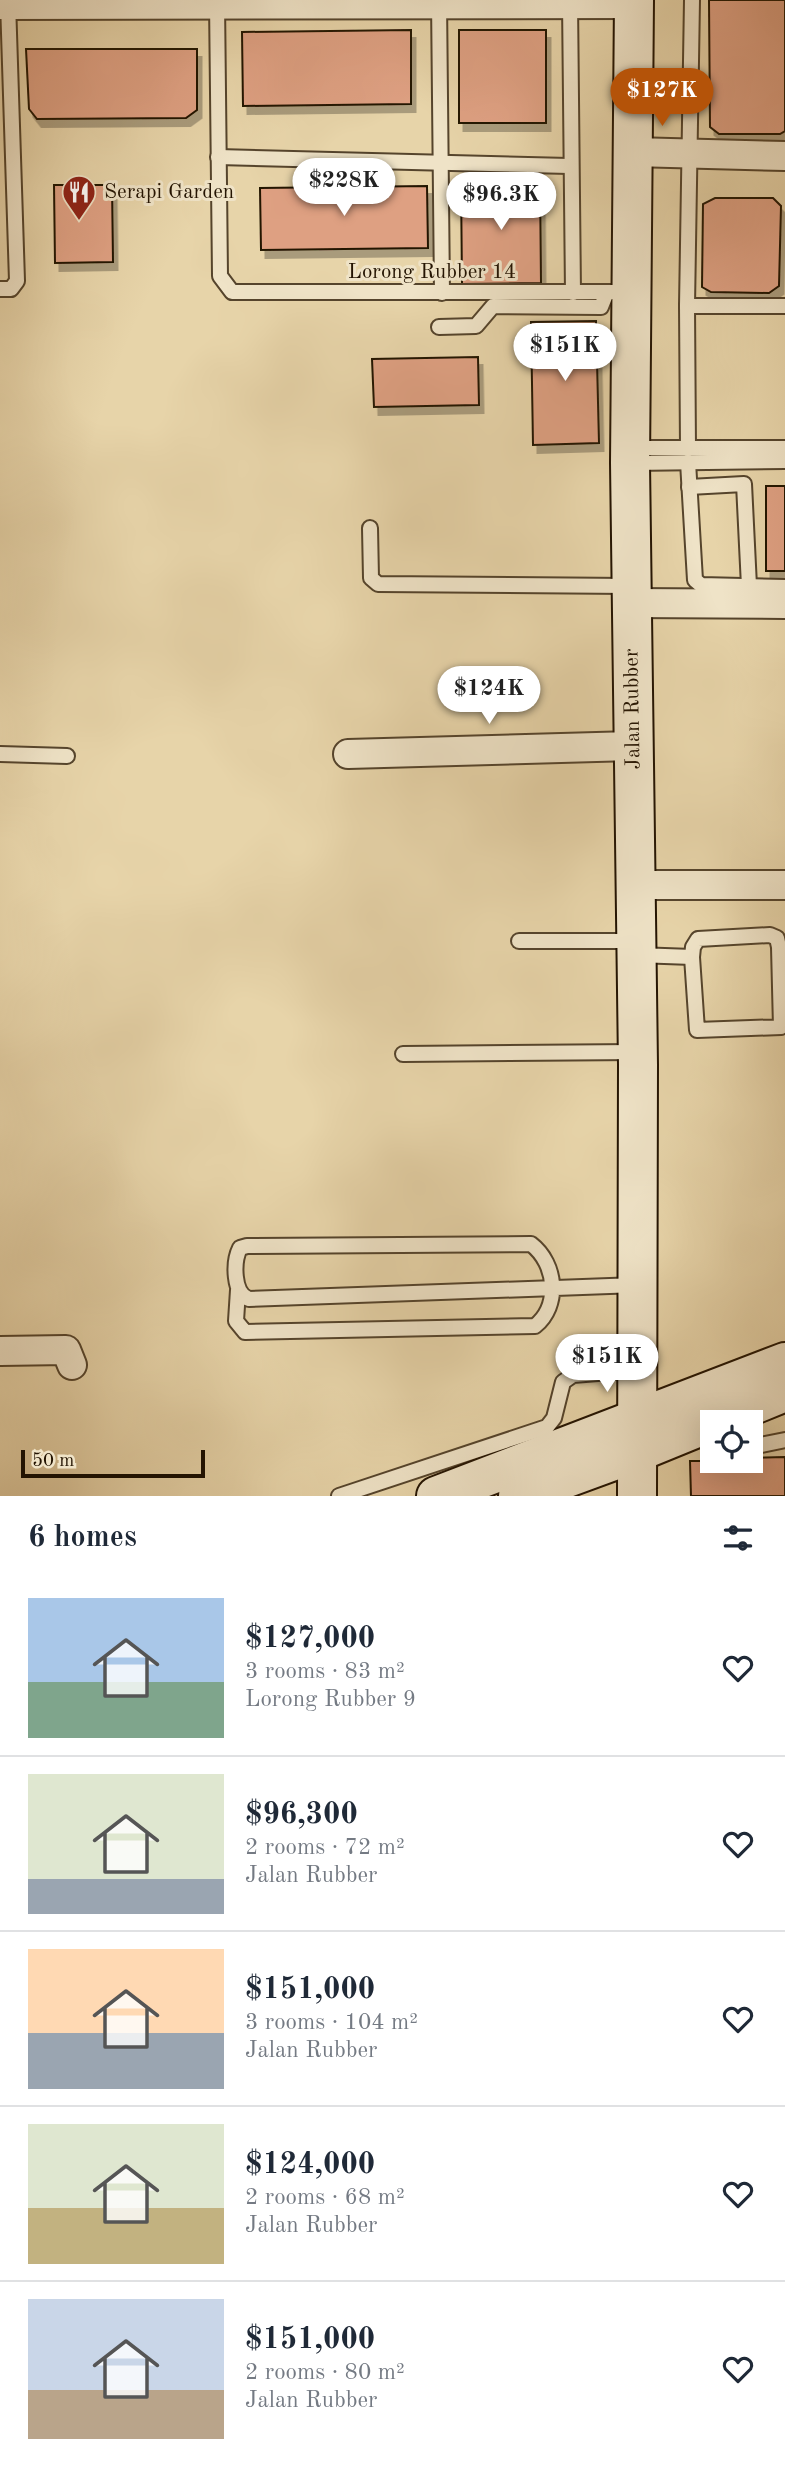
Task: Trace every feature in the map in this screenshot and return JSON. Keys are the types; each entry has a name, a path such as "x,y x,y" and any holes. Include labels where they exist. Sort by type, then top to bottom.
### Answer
{"main road":[{"name":"Jalan Rubber","path":"634,2 633,152 619,292 630,456 638,1052 637,1496"},
{"path":"518,1496 785,1362"},
{"path":"436,1496 785,1392"}],"street":[{"path":"5,4 634,2"},
{"path":"633,152 785,156"},
{"path":"631,595 785,604"},
{"path":"348,754 632,746"},
{"path":"635,886 785,885"},
{"path":"0,1351 66,1350 72,1365"}],"lane":[{"path":"692,0 687,306 688,455 695,580 701,585 785,587"},
{"path":"217,2 218,157 569,166"},
{"path":"570,2 569,166 573,293"},
{"path":"438,3 443,293"},
{"path":"5,4 17,281 5,289"},
{"name":"Lorong Rubber 14","path":"218,157 220,276 232,292 619,292"},
{"path":"439,327 476,326 493,306 601,307 619,292"},
{"path":"687,306 785,306"},
{"path":"630,456 785,448"},
{"path":"688,455 742,461 785,461"},
{"path":"742,461 748,586"},
{"path":"689,486 744,484"},
{"path":"370,528 369,566 371,578 378,584 631,595"},
{"path":"0,754 67,756"},
{"path":"771,935 777,938 781,1027 697,1030 692,957 692,947 698,939 771,935"},
{"path":"519,941 637,948 692,957"},
{"path":"403,1054 638,1052"},
{"path":"531,1244 549,1267 552,1289 549,1311 534,1326 245,1332 236,1321 237,1290 237,1255 240,1248 531,1244"},
{"path":"237,1290 242,1297 249,1299 637,1285"},
{"path":"339,1496 547,1427 554,1418 563,1382 573,1376 636,1370"},
{"path":"763,1445 785,1440"}],"building":[{"path":"709,0 785,0 785,131 780,134 719,134 710,127"},
{"path":"411,30 411,104 243,106 242,32"},
{"path":"459,30 546,30 546,123 459,123"},
{"path":"26,49 197,49 197,110 186,118 37,119 29,109"},
{"path":"540,180 541,283 462,284 461,181"},
{"path":"54,185 112,185 113,262 55,263"},
{"path":"427,186 428,248 261,250 260,188"},
{"path":"715,198 773,198 781,206 779,286 769,293 711,292 702,287 703,204"},
{"path":"596,321 599,443 533,445 531,322"},
{"path":"478,357 479,405 374,407 372,359"},
{"path":"766,486 785,486 785,571 766,571"},
{"path":"785,1457 785,1496 691,1496 690,1461 700,1461 700,1473 763,1473 763,1458"}],"place":[{"name":"Serapi Garden","path":"79,222"}]}
